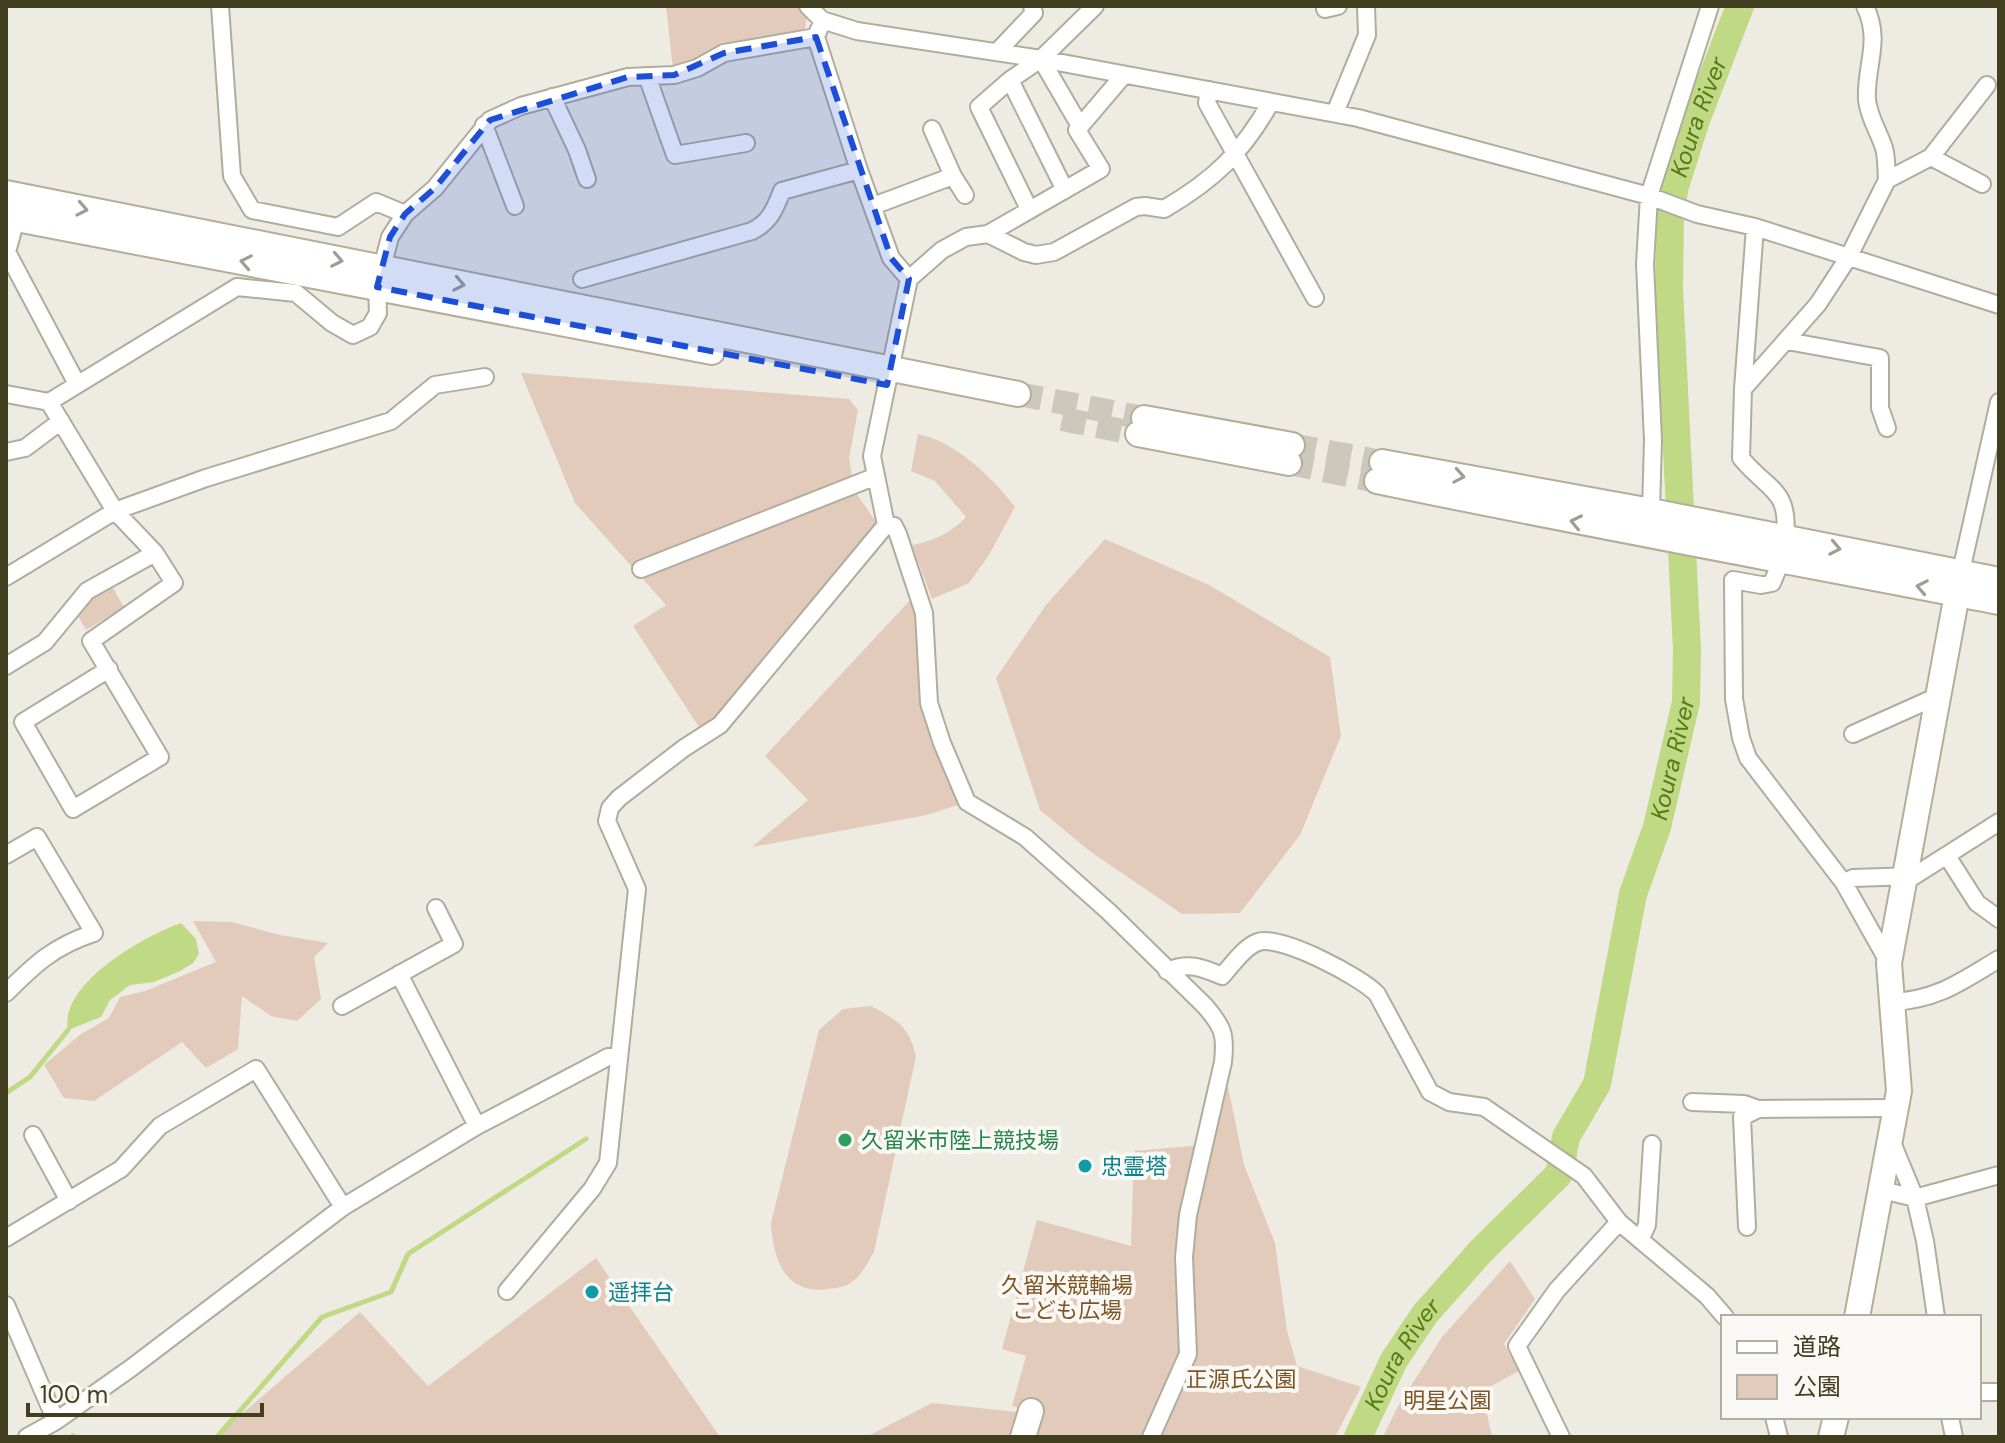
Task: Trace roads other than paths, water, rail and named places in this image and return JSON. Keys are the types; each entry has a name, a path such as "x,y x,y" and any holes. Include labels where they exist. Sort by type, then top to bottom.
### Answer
{"street":[{"path":"220,6 232,176 252,210 338,227 376,202 405,214"},
{"path":"808,6 822,20 857,31 1041,59 1335,113 1649,196 1697,214 1755,227 1999,305"},
{"path":"997,52 1034,13 1032,6"},
{"path":"1029,209 979,107 1041,59 1095,6"},
{"path":"1335,113 1367,35 1366,6"},
{"path":"1651,511 1653,440 1645,264 1649,196 1710,6"},
{"path":"1743,389 1818,304 1848,258 1887,180 1886,151 1869,113 1867,98 1874,47 1872,22 1865,6"},
{"path":"822,20 816,37 859,170 891,258 909,279"},
{"path":"6,394 49,402 237,287 296,293 332,323 353,335 370,327 378,313 380,278 390,237 405,214 435,188 484,125 521,106 552,97 628,77 674,75 697,68 724,53 816,37"},
{"path":"1041,59 1080,126"},
{"path":"647,76 675,155 746,143"},
{"path":"886,525 872,456 909,279 942,250 966,237 988,234 1101,169 1077,130 1123,76"},
{"path":"1010,80 1065,190"},
{"path":"1887,180 1931,157 1987,85"},
{"path":"1209,90 1207,103 1315,298"},
{"path":"552,97 587,179"},
{"path":"988,234 1036,255 1054,252 1129,210 1145,206 1164,209 1198,189 1234,155 1254,132 1271,102"},
{"path":"484,125 515,206"},
{"path":"932,129 965,195"},
{"path":"1931,157 1982,184"},
{"path":"582,279 752,231 762,226 774,213 782,191 859,170"},
{"path":"873,206 953,176"},
{"path":"6,193 380,278 1015,402"},
{"path":"77,384 7,252 11,218 380,278"},
{"path":"1755,227 1741,458 1781,498 1786,508 1784,549 1772,583 1761,585 1733,580 1736,719 1748,758 1844,883 1889,963"},
{"path":"1787,341 1880,358 1880,408 1887,428"},
{"path":"6,577 115,511 206,478 391,421 435,385 485,377"},
{"path":"49,402 115,511 155,553 174,583 91,641 109,669 160,757 73,809 23,722 109,669"},
{"path":"1857,1315 1899,1091 1889,963 1959,583 1999,402"},
{"path":"6,452 25,448 61,421"},
{"path":"1141,426 1290,454"},
{"path":"1784,549 1705,546 1652,538 1380,472 1703,521 1784,549 1959,583 1999,602"},
{"path":"641,569 874,477"},
{"path":"886,525 894,526 898,534 924,613 929,703 967,802 1025,837 1108,911 1205,1006 1219,1023 1225,1038 1223,1062 1188,1215 1184,1257 1188,1354 1151,1437"},
{"path":"507,1291 592,1189 608,1163 637,889 607,821 610,808 684,748 720,725 886,525"},
{"path":"6,666 45,642 87,591 155,553"},
{"path":"1959,583 1999,580"},
{"path":"1853,734 1938,696"},
{"path":"1844,883 1853,878 1914,876 1999,822"},
{"path":"6,855 37,837 94,933 58,947 39,960 6,993"},
{"path":"1947,856 1977,903 1999,919"},
{"path":"342,1006 454,944 436,908"},
{"path":"1167,971 1184,964 1198,965 1222,976 1248,948 1271,939 1336,966 1367,984 1377,994 1430,1092 1449,1102 1484,1107 1584,1176 1619,1222 1707,1296 1723,1315"},
{"path":"1893,1002 1920,1000 1950,989 1999,959"},
{"path":"399,974 477,1126"},
{"path":"27,1437 56,1421 131,1368 343,1207 477,1126 608,1057 618,1057"},
{"path":"6,1238 121,1169 160,1126 256,1069 343,1207"},
{"path":"1692,1102 1744,1104 1758,1109 1896,1108"},
{"path":"1747,1227 1742,1117 1758,1109"},
{"path":"33,1135 69,1201"},
{"path":"1891,1140 1915,1198 1936,1315"},
{"path":"1640,1240 1647,1225 1652,1144"},
{"path":"1882,1190 1915,1198 1999,1175"},
{"path":"1561,1437 1517,1346 1557,1290 1619,1222"},
{"path":"6,1305 56,1421"},
{"path":"1023,1437 1031,1411"}],"waterway":[{"name":"Koura River","path":"1358,1437 1394,1360 1425,1314 1481,1251 1559,1174 1566,1137 1597,1084 1633,894 1657,827 1686,702 1687,650 1669,289 1670,212 1696,120 1740,6"},
{"path":"6,1093 30,1077 68,1030"},
{"path":"217,1437 322,1317 391,1292 408,1254 586,1139"}],"tunnel":[{"path":"1018,394 1144,418"},
{"path":"1062,419 1138,434"},
{"path":"1292,445 1382,462"},
{"path":"1289,463 1377,481"}],"place":[{"name":"久留米市陸上競技場","path":"845,1140"},
{"name":"忠霊塔","path":"1085,1166"},
{"name":"遥拝台","path":"592,1292"}],"park label":[{"name":"久留米競輪場 こども広場","path":"1067,1298"},
{"name":"正源氏公園","path":"1241,1379"},
{"name":"明星公園","path":"1447,1400"}]}
